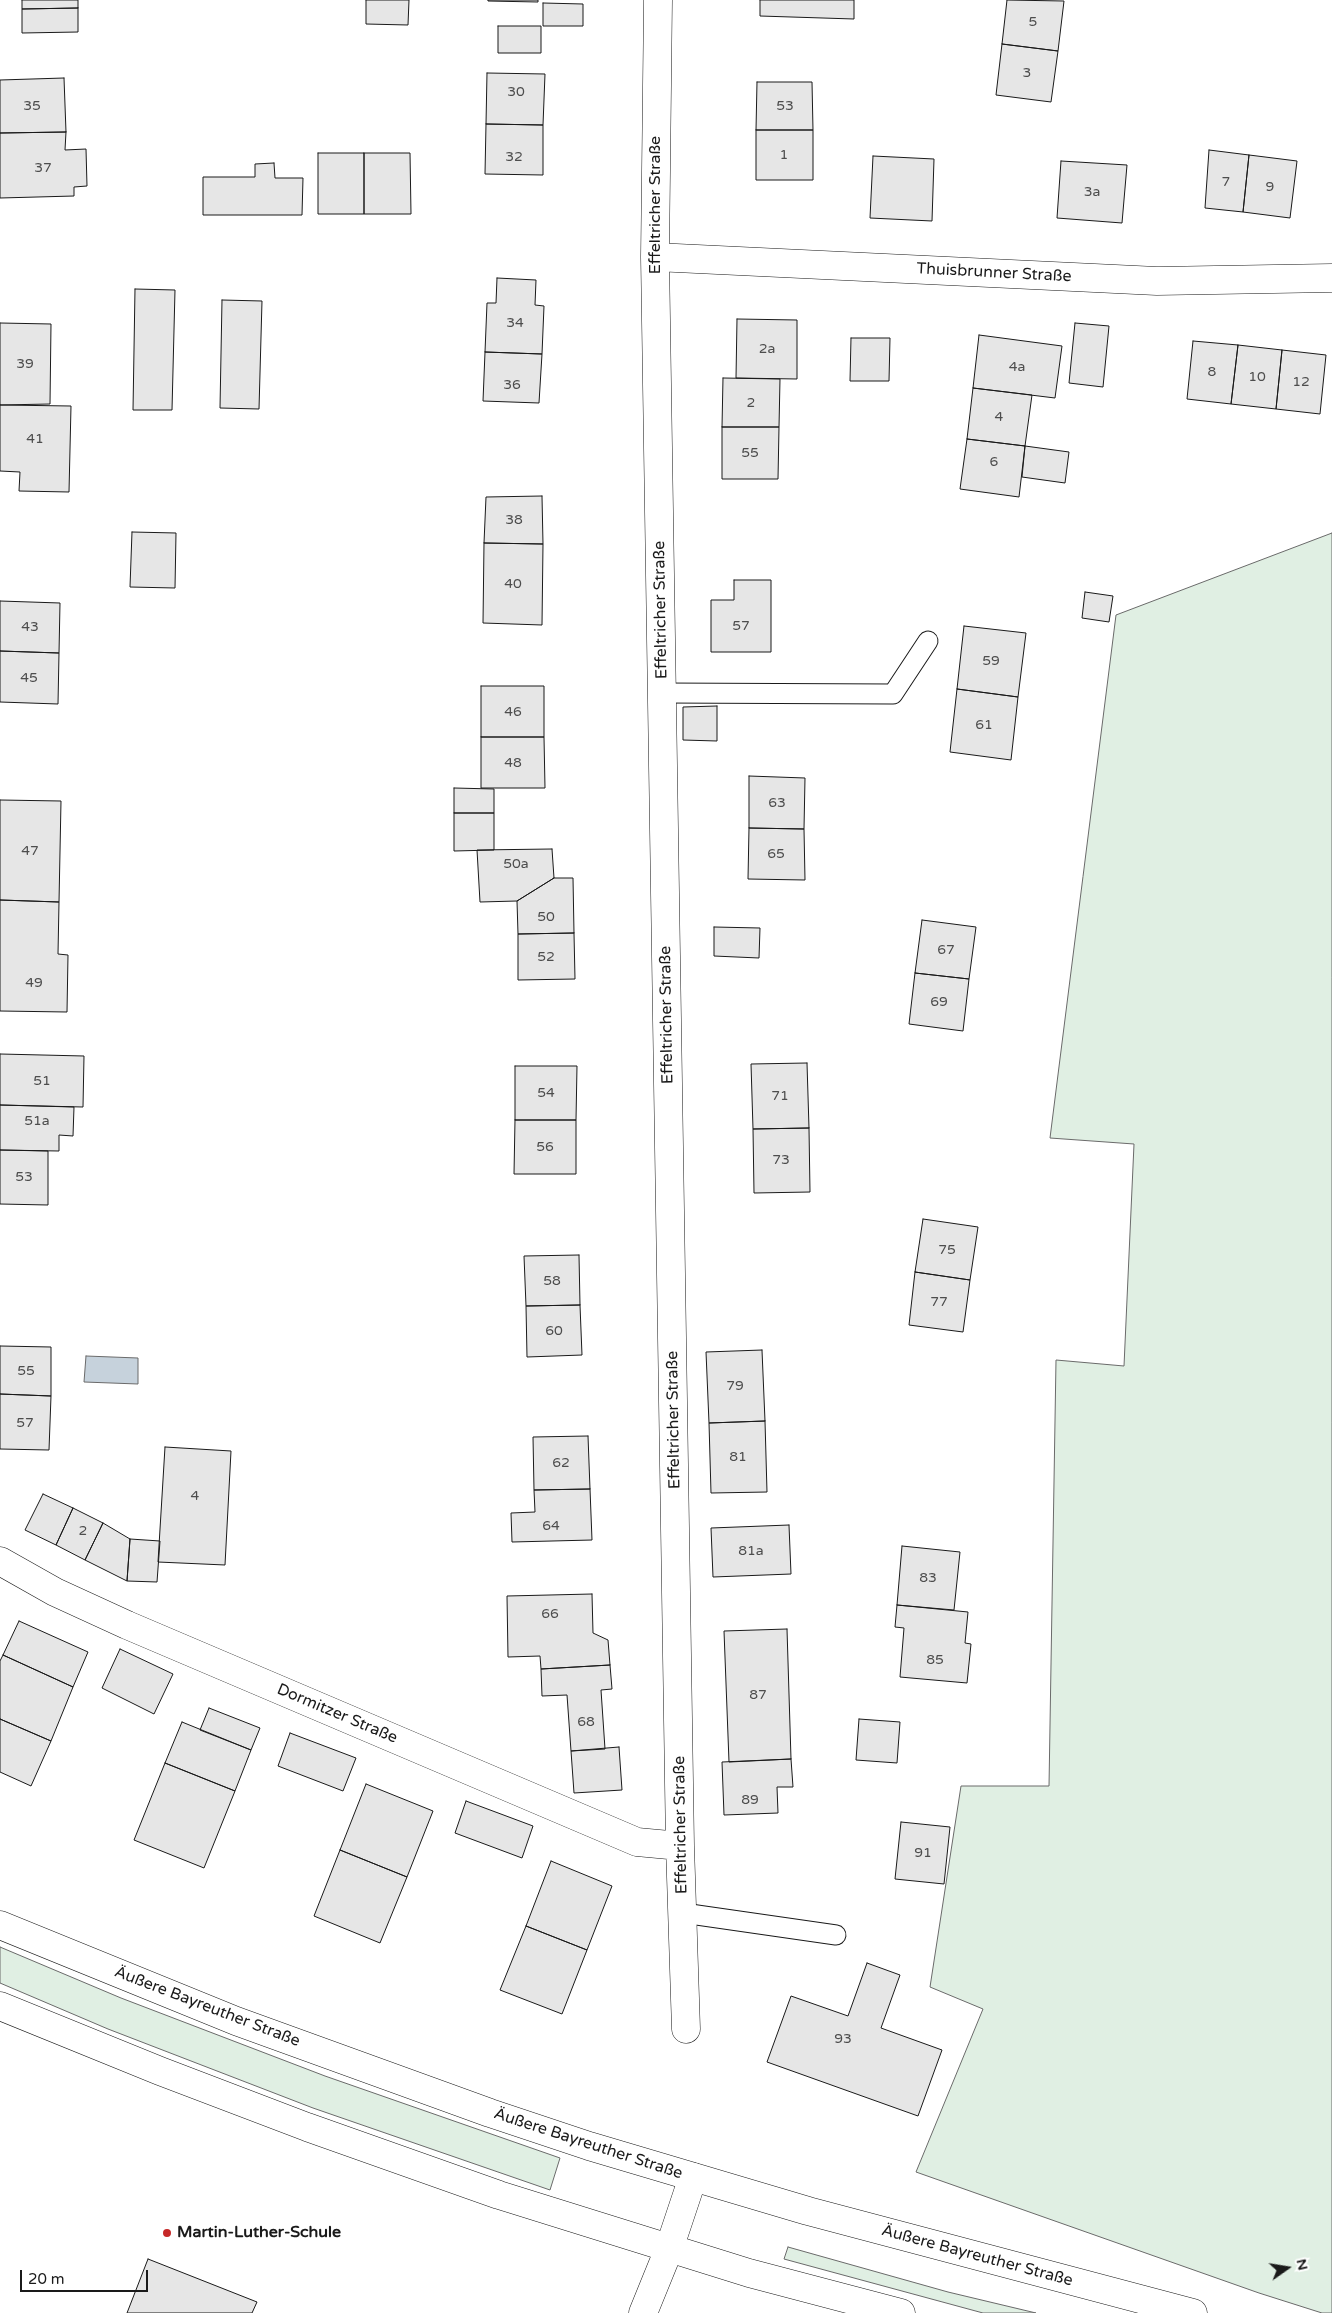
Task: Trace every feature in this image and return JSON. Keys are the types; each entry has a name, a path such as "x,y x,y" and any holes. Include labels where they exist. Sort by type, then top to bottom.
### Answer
{"street":[{"name":"Effeltricher Straße","path":"658,0 656,257 662,693 680,1846 686,2029"},
{"name":"Thuisbrunner Straße","path":"656,257 1157,281 1332,278"},
{"name":"Dormitzer Straße","path":"0,1561 55,1592 118,1621 637,1842 680,1846"},
{"name":"Äußere Bayreuther Straße","path":"0,1925 254,2027 529,2126 808,2212 1193,2313"},
{"path":"0,2006 160,2071 307,2127 534,2207 669,2249 901,2313"},
{"path":"643,2313 669,2249 693,2178"}],"lane":[{"path":"662,693 893,694 928,641"},
{"path":"683,1913 836,1935"}],"green space":[{"path":"1332,533 1332,2313 1322,2313 1259,2293 916,2172 983,2009 930,1987 961,1786 1049,1786 1056,1360 1124,1366 1134,1144 1050,1138 1116,615"},
{"path":"0,1947 121,1998 325,2076 560,2158 550,2190 313,2108 108,2029 0,1983"},
{"path":"788,2247 948,2292 1036,2313 983,2313 784,2259"}],"shaded area":[{"path":"86,1356 138,1358 138,1384 84,1382"}],"building":[{"path":"22,0 78,0 78,8 22,9"},
{"path":"366,0 409,0 408,25 366,24"},
{"path":"538,0 538,2 488,1"},
{"path":"760,0 854,0 854,19 760,16"},
{"path":"1007,0 1064,1 1058,51 1002,44"},
{"path":"543,3 583,4 583,26 543,26"},
{"path":"78,8 78,32 22,33 22,9"},
{"path":"498,26 541,26 541,53 498,53"},
{"path":"1002,44 1058,51 1051,102 996,95"},
{"path":"487,73 545,74 543,125 486,124"},
{"path":"64,78 66,132 0,133 0,80"},
{"path":"757,82 812,82 813,130 756,130"},
{"path":"486,124 543,125 543,175 485,174"},
{"path":"756,130 813,130 813,180 756,180"},
{"path":"66,132 65,150 86,149 87,186 74,187 74,196 0,198 0,133"},
{"path":"1209,150 1249,155 1243,212 1205,208"},
{"path":"318,153 364,153 364,214 318,214"},
{"path":"364,153 410,153 411,214 364,214"},
{"path":"1249,155 1297,161 1290,218 1243,212"},
{"path":"873,156 934,159 932,221 870,218"},
{"path":"1061,161 1127,165 1122,223 1057,218"},
{"path":"274,163 275,178 303,178 302,215 203,215 203,177 255,177 255,164"},
{"path":"497,278 536,280 535,305 544,306 542,354 485,352 487,303 496,303"},
{"path":"135,289 175,290 172,410 133,410"},
{"path":"222,300 262,301 259,409 220,408"},
{"path":"737,319 797,320 797,379 736,378"},
{"path":"0,323 51,324 50,404 0,405"},
{"path":"1075,323 1109,326 1103,387 1069,383"},
{"path":"979,335 1062,346 1055,398 973,388"},
{"path":"851,338 890,338 889,381 850,381"},
{"path":"1193,341 1238,345 1231,404 1187,399"},
{"path":"1238,345 1282,350 1276,409 1231,404"},
{"path":"1282,350 1326,355 1320,414 1276,409"},
{"path":"485,352 542,354 539,403 483,401"},
{"path":"723,378 780,379 779,427 722,427"},
{"path":"973,388 1032,395 1025,446 967,439"},
{"path":"0,405 71,406 69,492 19,491 20,472 0,471"},
{"path":"722,427 779,427 778,479 722,479"},
{"path":"967,439 1025,446 1019,497 960,489"},
{"path":"1025,446 1069,452 1065,483 1022,477"},
{"path":"542,496 543,544 484,543 486,497"},
{"path":"132,532 176,533 175,588 130,587"},
{"path":"484,543 543,544 542,625 483,623"},
{"path":"734,580 771,580 771,652 711,652 711,600 734,600"},
{"path":"1085,592 1113,596 1109,622 1082,618"},
{"path":"0,601 60,603 59,653 0,651"},
{"path":"964,626 1026,633 1018,697 957,689"},
{"path":"0,651 59,653 58,704 0,702"},
{"path":"481,686 544,686 544,737 481,737"},
{"path":"957,689 1018,697 1011,760 950,752"},
{"path":"717,706 717,741 683,740 683,707"},
{"path":"481,737 544,737 545,788 481,788"},
{"path":"749,776 805,778 804,829 749,828"},
{"path":"454,788 494,789 494,813 454,813"},
{"path":"0,800 61,801 59,902 0,900"},
{"path":"454,813 494,813 494,850 454,851"},
{"path":"749,828 804,829 805,880 748,879"},
{"path":"552,849 554,878 517,901 480,902 477,850"},
{"path":"554,878 573,878 574,933 518,934 517,901"},
{"path":"0,900 59,902 58,954 68,955 67,1012 0,1011"},
{"path":"922,920 976,927 969,979 915,973"},
{"path":"714,927 760,928 759,958 714,956"},
{"path":"574,933 575,979 518,980 518,934"},
{"path":"915,973 969,979 963,1031 909,1024"},
{"path":"0,1054 84,1056 83,1107 0,1105"},
{"path":"807,1063 809,1128 753,1129 751,1064"},
{"path":"515,1066 577,1066 576,1120 515,1120"},
{"path":"0,1105 74,1107 73,1136 59,1135 59,1151 0,1150"},
{"path":"515,1120 576,1120 576,1174 514,1174"},
{"path":"809,1128 810,1192 754,1193 753,1129"},
{"path":"0,1150 48,1151 48,1205 0,1204"},
{"path":"923,1219 978,1227 970,1280 915,1272"},
{"path":"579,1255 580,1305 526,1306 524,1256"},
{"path":"915,1272 970,1280 963,1332 909,1325"},
{"path":"580,1305 582,1355 527,1357 526,1306"},
{"path":"0,1346 51,1347 51,1396 0,1394"},
{"path":"762,1350 765,1421 709,1423 706,1352"},
{"path":"0,1394 51,1396 49,1450 0,1449"},
{"path":"765,1421 767,1492 711,1493 709,1423"},
{"path":"588,1436 590,1489 534,1490 533,1437"},
{"path":"165,1447 231,1451 225,1565 158,1562"},
{"path":"590,1489 592,1540 512,1542 511,1513 535,1512 534,1490"},
{"path":"43,1494 73,1508 56,1545 25,1530"},
{"path":"73,1508 103,1523 85,1560 56,1545"},
{"path":"103,1523 130,1539 127,1581 85,1560"},
{"path":"789,1525 791,1574 713,1577 711,1528"},
{"path":"130,1539 160,1541 157,1582 127,1581"},
{"path":"902,1546 960,1552 954,1610 897,1605"},
{"path":"592,1594 593,1633 608,1640 610,1665 541,1669 540,1656 508,1657 507,1596"},
{"path":"897,1605 968,1612 965,1643 971,1644 967,1683 900,1677 904,1628 895,1627"},
{"path":"19,1621 88,1652 73,1687 3,1655"},
{"path":"787,1629 791,1759 729,1762 724,1631"},
{"path":"120,1649 173,1674 154,1714 102,1688"},
{"path":"3,1655 73,1687 51,1741 0,1719 0,1661"},
{"path":"610,1665 612,1689 601,1690 605,1749 571,1751 567,1695 542,1696 541,1669"},
{"path":"209,1708 260,1728 251,1750 200,1730"},
{"path":"0,1719 51,1741 31,1786 0,1772"},
{"path":"859,1719 900,1722 897,1763 856,1760"},
{"path":"182,1722 251,1750 235,1791 165,1763"},
{"path":"290,1733 356,1758 343,1791 278,1766"},
{"path":"619,1747 622,1790 574,1793 571,1751"},
{"path":"791,1759 793,1787 777,1787 778,1813 724,1815 722,1762"},
{"path":"165,1763 235,1791 204,1868 134,1840"},
{"path":"366,1784 433,1811 407,1877 340,1850"},
{"path":"466,1801 533,1826 522,1858 455,1833"},
{"path":"901,1822 950,1827 944,1884 895,1879"},
{"path":"340,1850 407,1877 380,1943 314,1916"},
{"path":"551,1861 612,1886 587,1950 526,1926"},
{"path":"526,1926 587,1950 562,2014 500,1990"},
{"path":"867,1963 900,1975 881,2028 942,2050 918,2116 767,2062 791,1996 848,2016"},
{"path":"148,2259 257,2302 252,2313 127,2313"}],"place":[{"name":"Martin-Luther-Schule","path":"167,2233"}]}
